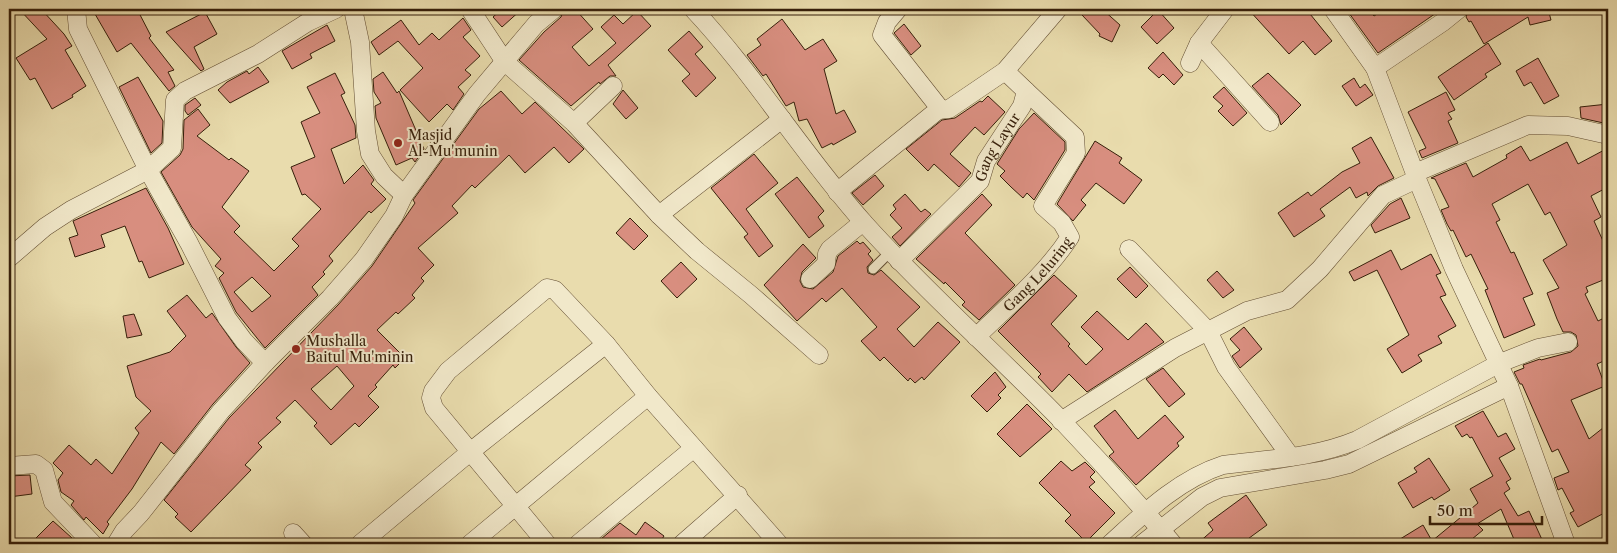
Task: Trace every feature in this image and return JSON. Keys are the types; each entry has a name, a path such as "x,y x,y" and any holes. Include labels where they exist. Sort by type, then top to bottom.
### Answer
{"street":[{"path":"76,9 78,29 148,170 189,243 227,318 244,341 265,362"},
{"path":"9,258 45,227 71,210 148,170 172,148 175,100 185,91 258,54 308,22 336,9"},
{"path":"353,9 361,49 366,131 370,154 380,172 404,195"},
{"path":"470,9 505,62 574,123 659,215 697,251 751,295 819,355"},
{"path":"116,544 124,531 141,513 221,411 265,362 353,273 394,216 404,195 478,94 536,24 554,9"},
{"path":"693,9 782,119 837,192 863,222 976,337 1062,420 1173,544"},
{"path":"898,9 887,22 882,35 938,106 938,110"},
{"path":"837,192 938,110 949,110 1006,71 1058,9"},
{"path":"1190,63 1199,43 1225,9"},
{"path":"1333,9 1375,68 1454,269 1500,362 1566,544"},
{"path":"1375,68 1459,9"},
{"path":"1199,43 1270,122"},
{"path":"1006,71 1026,90"},
{"path":"574,123 613,86"},
{"name":"Gang Layur","path":"895,256 980,181 986,161 1022,106 1026,90"},
{"name":"Gang Leluring","path":"976,337 1031,284 1060,251 1070,236 1062,224 1043,206 1076,153 1075,137 1026,90"},
{"path":"659,215 782,119"},
{"path":"1062,420 1175,348 1256,308 1287,300 1320,269 1384,195 1416,176 1528,124 1568,126 1608,135"},
{"path":"810,279 826,264 826,254 830,249 863,222"},
{"path":"1129,248 1208,331 1226,367 1291,457"},
{"path":"547,544 434,408 431,398 433,391 448,371 547,288 555,290 606,344 648,396 780,544"},
{"path":"1110,544 1145,512 1208,470 1223,465 1317,454 1357,440 1500,362 1538,348 1568,342"},
{"path":"360,544 470,452 606,344"},
{"path":"1142,544 1213,491 1230,485 1325,470 1349,464 1509,386"},
{"path":"470,544 648,396"},
{"path":"578,544 694,448"},
{"path":"9,466 36,464 44,470 53,502 93,544"},
{"path":"682,544 738,495"}],"lane":[{"path":"873,269 895,256"}],"building":[{"path":"19,9 41,9 64,34 72,46 65,50 86,86 72,95 73,97 52,109 35,78 30,80 16,58 47,39"},
{"path":"107,9 137,9 151,36 149,38 174,70 168,72 175,86 169,91 131,43 117,52 95,14"},
{"path":"502,9 522,9 502,27 493,17"},
{"path":"564,9 575,9 593,29 572,47 589,66 616,43 601,27 614,15 623,24 637,11 651,26 608,65 616,76 610,76 600,84 599,82 571,106 519,60 544,32 561,17"},
{"path":"1089,9 1102,9 1120,25 1112,42 1099,36 1100,34 1082,15"},
{"path":"1248,9 1306,9 1332,41 1315,55 1303,41 1289,54"},
{"path":"1346,9 1368,9 1374,16 1385,9 1442,9 1378,53"},
{"path":"1469,9 1548,9 1551,20 1530,25 1528,17 1484,44 1471,21 1469,22 1466,17"},
{"path":"1158,10 1174,28 1157,44 1141,27"},
{"path":"205,12 217,34 194,47 204,69 201,71 166,32"},
{"path":"463,18 471,30 463,37 480,56 465,70 471,75 458,87 464,94 453,110 447,104 429,122 400,90 423,68 398,41 379,55 371,42 401,20 419,45 432,33 439,40"},
{"path":"782,19 805,50 823,39 837,61 824,69 836,114 844,110 856,132 833,145 832,143 822,148 807,119 799,121 794,102 786,106 766,74 763,76 747,55 761,45 757,39"},
{"path":"904,24 921,46 911,55 894,33"},
{"path":"327,25 335,41 310,54 312,58 292,69 282,51"},
{"path":"689,31 703,47 695,54 716,78 696,97 682,81 690,74 668,50"},
{"path":"1488,43 1501,64 1485,74 1487,77 1454,100 1438,77"},
{"path":"1163,52 1183,75 1174,85 1163,74 1159,78 1148,68"},
{"path":"1538,58 1559,96 1544,104 1531,82 1524,86 1516,71"},
{"path":"258,67 269,82 230,103 218,90 227,82 247,71 249,74"},
{"path":"383,72 397,93 399,91 424,149 415,162 412,158 396,165 376,118 375,106 381,103 374,92 373,79"},
{"path":"335,73 345,93 341,95 355,125 356,138 331,149 344,184 363,165 374,180 371,184 386,199 371,213 369,211 329,256 333,261 323,272 325,274 312,287 318,295 265,348 236,312 219,278 224,273 215,266 221,259 192,227 161,172 180,155 183,149 184,120 198,109 210,125 197,136 229,160 231,158 249,171 222,207 240,226 234,232 274,271 299,246 292,239 321,209 305,194 302,195 291,167 315,157 301,122 320,113 307,87","holes":["252,277 271,296 252,312 234,292"]},
{"path":"1268,73 1301,105 1281,125 1278,115 1252,86"},
{"path":"138,77 163,121 162,143 151,153 119,87"},
{"path":"1354,78 1360,88 1365,84 1373,95 1356,106 1342,86"},
{"path":"1224,87 1247,113 1233,126 1218,111 1223,106 1213,97"},
{"path":"623,90 638,108 626,119 613,104"},
{"path":"501,91 522,114 535,102 584,149 569,163 554,147 525,173 509,155 475,188 472,185 452,206 458,213 418,248 434,265 421,278 424,281 412,295 415,298 398,314 396,312 377,330 405,358 395,368 393,365 368,396 379,407 359,427 355,423 331,445 314,426 317,423 295,400 276,418 281,422 258,443 262,447 245,465 251,470 191,532 175,517 178,514 164,500 229,418 338,305 372,266 415,203 413,200 479,109","holes":["337,366 354,386 331,410 311,389"]},
{"path":"1446,92 1455,110 1448,113 1452,119 1448,121 1458,143 1422,158 1419,151 1426,148 1408,112"},
{"path":"988,96 1005,112 984,135 975,127 950,154 971,173 959,187 934,164 928,171 906,149 942,120 955,118 980,101 982,102"},
{"path":"195,98 201,105 188,115 185,111 185,105"},
{"path":"1608,104 1608,124 1581,118 1580,107"},
{"path":"1034,113 1065,142 1065,150 1034,200 1027,193 1023,198 1011,187 1000,176 1005,171 997,164 1019,129"},
{"path":"1371,137 1394,178 1378,186 1368,196 1367,192 1356,198 1350,187 1320,209 1325,216 1294,237 1278,213 1308,192 1311,196 1342,172 1360,163 1352,148"},
{"path":"1095,141 1122,158 1119,163 1142,180 1124,204 1096,183 1081,200 1086,205 1073,221 1057,204"},
{"path":"1567,142 1578,164 1608,148 1608,187 1591,196 1601,217 1594,221 1608,252 1608,278 1586,287 1588,292 1585,294 1598,321 1604,318 1608,326 1608,359 1597,364 1605,386 1571,400 1589,439 1608,424 1608,511 1578,527 1570,513 1574,511 1562,488 1558,490 1554,478 1569,472 1558,449 1552,452 1522,384 1520,384 1514,372 1524,368 1523,365 1571,352 1578,346 1576,335 1571,332 1563,332 1557,319 1547,293 1559,288 1543,260 1567,245 1550,212 1545,215 1528,184 1492,204 1500,220 1496,222 1511,253 1514,252 1533,294 1523,298 1535,325 1504,338 1485,290 1488,289 1471,254 1466,257 1453,230 1451,231 1447,224 1441,210 1449,207 1435,179 1431,178 1466,163 1473,177 1507,158 1506,155 1521,146 1530,161"},
{"path":"754,154 778,183 746,209 773,246 759,257 744,237 748,234 711,188"},
{"path":"875,175 884,186 863,205 852,193"},
{"path":"797,177 824,211 818,217 824,226 809,238 775,194"},
{"path":"146,188 168,228 184,264 149,278 142,261 139,262 125,226 101,235 105,247 75,257 69,238 78,235 73,221"},
{"path":"905,194 921,212 925,209 931,214 900,246 892,237 902,228 890,215 896,209 893,205"},
{"path":"982,194 992,205 965,233 1015,285 979,320 962,305 965,302 945,282 944,284 916,259"},
{"path":"1401,198 1410,218 1375,233 1371,225 1390,204"},
{"path":"630,218 648,236 634,250 616,233"},
{"path":"857,241 860,244 863,242 871,251 868,254 873,260 867,267 868,273 874,275 881,270 920,307 897,329 914,347 938,322 960,342 924,380 922,377 915,383 910,378 908,381 884,357 880,361 861,341 877,327 842,288 826,302 822,298 797,321 764,285 803,244 816,258 802,272 800,281 803,287 813,289 833,272 838,256"},
{"path":"1391,250 1401,270 1431,254 1441,273 1436,275 1446,295 1440,297 1456,326 1438,336 1442,343 1418,355 1422,361 1402,373 1387,349 1409,335 1377,270 1354,281 1349,272"},
{"path":"681,262 697,279 677,298 661,281"},
{"path":"1130,267 1148,286 1136,298 1117,279"},
{"path":"1217,271 1234,290 1223,298 1207,280"},
{"path":"1054,275 1077,296 1051,324 1086,365 1103,349 1081,327 1097,311 1128,340 1146,323 1164,342 1087,392 1069,374 1052,392 1038,377 1041,374 998,331"},
{"path":"187,295 206,318 212,313 250,363 213,404 174,454 161,442 132,489 107,522 109,524 103,534 86,517 84,520 71,505 74,501 61,492 58,480 63,473 53,463 69,445 91,465 96,459 112,474 139,433 135,428 151,411 136,397 127,366 170,352 186,336 167,311"},
{"path":"134,314 142,335 127,338 123,316"},
{"path":"1244,327 1262,349 1240,368 1232,356 1240,350 1230,339"},
{"path":"1163,368 1185,394 1169,407 1146,379"},
{"path":"995,372 1006,387 998,395 1001,398 987,412 971,396"},
{"path":"1027,404 1052,429 1020,457 997,434"},
{"path":"1115,410 1138,439 1165,415 1184,437 1177,443 1179,446 1136,485 1109,456 1114,452 1094,426"},
{"path":"1483,411 1498,437 1506,433 1515,449 1499,458 1511,479 1506,482 1510,489 1504,493 1518,516 1529,511 1544,544 1516,544 1501,509 1477,524 1483,530 1466,544 1392,544 1423,525 1432,541 1478,503 1470,489 1493,476 1472,437 1470,438 1467,434 1462,437 1455,426"},
{"path":"1429,458 1450,490 1434,500 1432,497 1413,508 1398,483 1417,472 1414,468"},
{"path":"1061,461 1072,471 1085,462 1095,472 1090,477 1095,482 1089,487 1115,513 1086,542 1065,521 1071,515 1039,483"},
{"path":"30,475 32,494 9,497 9,476"},
{"path":"1246,495 1267,525 1241,544 1197,544 1213,530 1208,523"},
{"path":"53,521 72,538 67,544 30,544"},
{"path":"645,522 664,536 659,544 608,544 601,539 620,523 636,535"}],"place":[{"name":"Masjid Al-Mu'munin","path":"398,143"},
{"name":"Mushalla Baitul Mu'minin","path":"296,349"}]}
